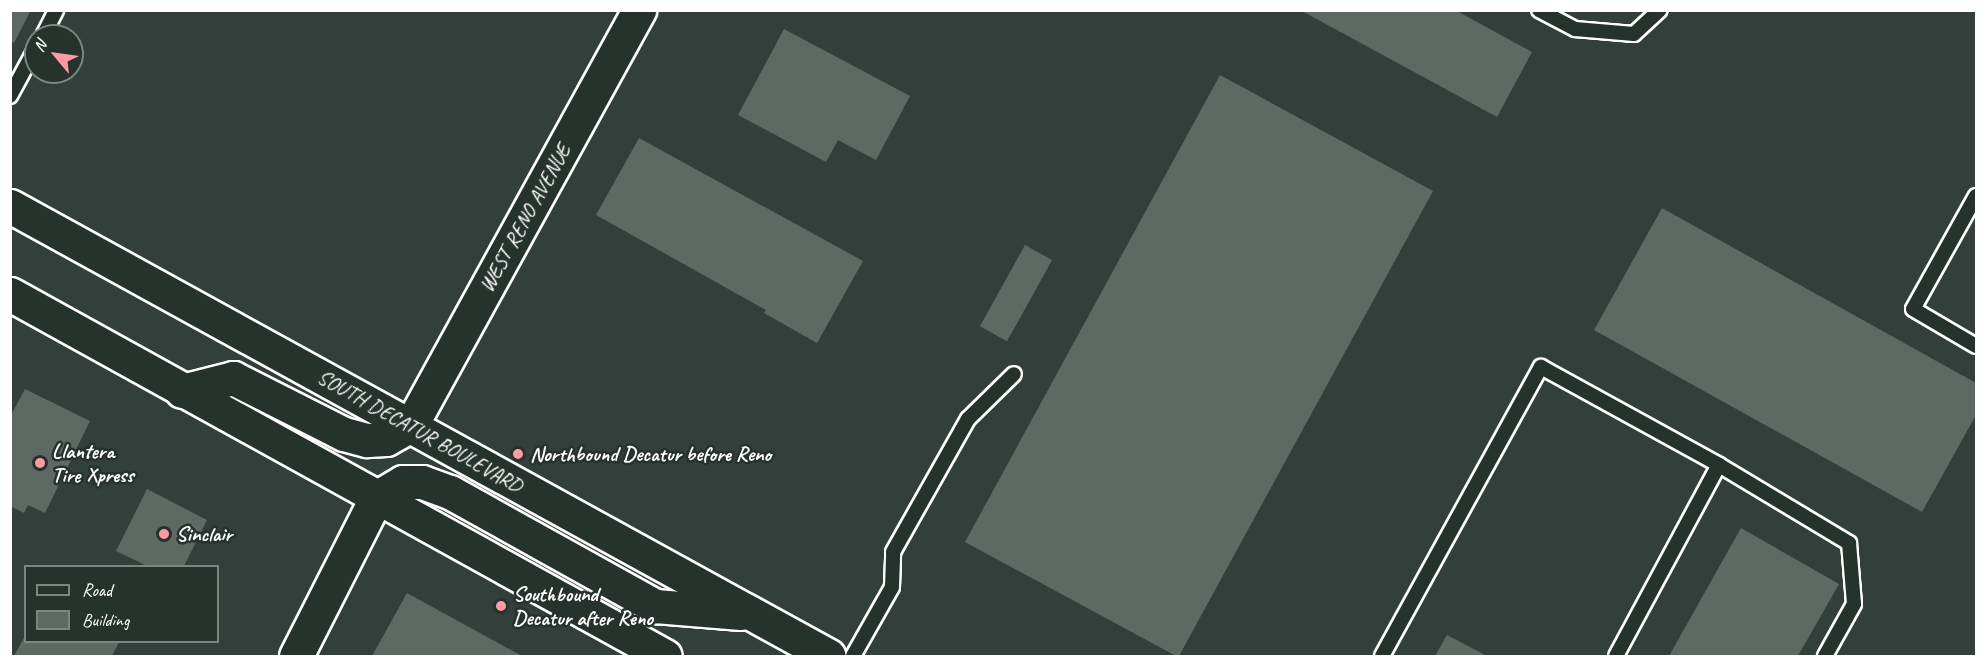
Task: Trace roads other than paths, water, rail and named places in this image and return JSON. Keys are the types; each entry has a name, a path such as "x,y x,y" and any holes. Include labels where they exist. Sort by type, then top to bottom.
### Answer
{"main road":[{"name":"WEST RENO AVENUE","path":"411,425 639,10"},
{"name":"SOUTH DECATUR BOULEVARD","path":"10,206 830,657"},
{"path":"10,294 665,657"},
{"path":"182,391 233,378 344,434 367,440 386,439 411,425"},
{"path":"296,657 376,498 403,482 422,482 450,492 655,606 752,614"}],"lane":[{"path":"49,24 56,10"},
{"path":"1539,10 1575,29 1634,34 1660,10"},
{"path":"10,96 24,70"},
{"path":"1977,196 1913,309 1977,346"},
{"path":"1382,657 1541,367 1719,465 1849,543 1854,604 1826,657"},
{"path":"853,657 892,586 893,552 968,419 1014,374"},
{"path":"1616,657 1719,465"}],"place":[{"name":"Northbound Decatur before Reno","path":"518,454"},
{"name":"Llantera Tire Xpress","path":"40,463"},
{"name":"Sinclair","path":"164,534"},
{"name":"Southbound Decatur after Reno","path":"501,606"}]}
